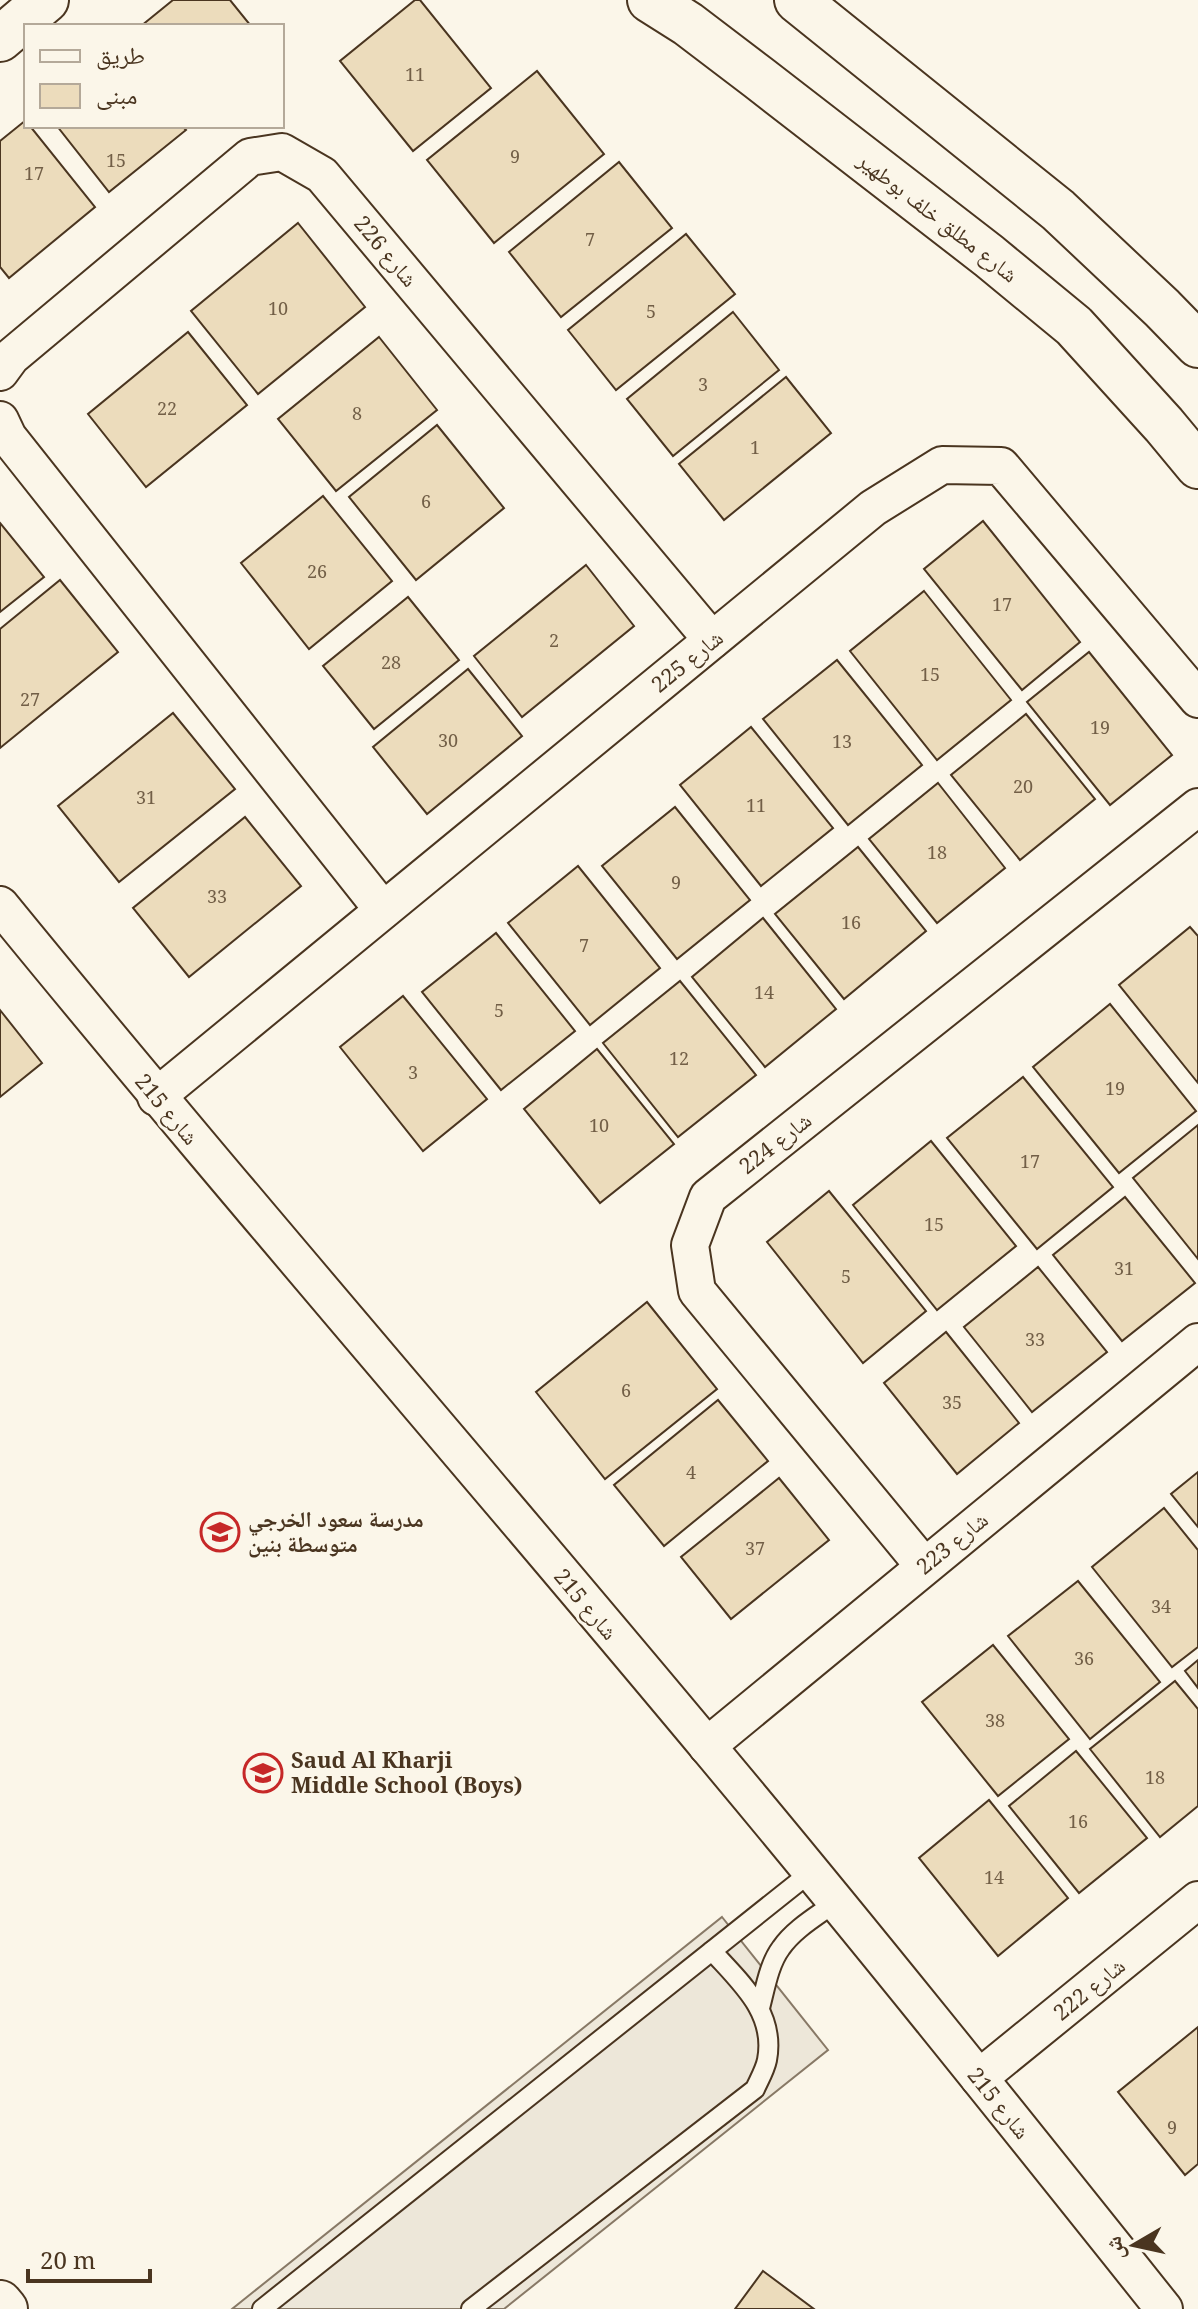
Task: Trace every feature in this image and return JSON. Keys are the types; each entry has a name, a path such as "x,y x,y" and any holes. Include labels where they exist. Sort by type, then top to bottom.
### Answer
{"main road":[{"path":"0,39 46,0"},
{"name":"شارع مطلق خلف بوطهير","path":"650,0 688,24 759,78 989,256 1074,326 1198,466"},
{"path":"797,0 1058,210 1198,345"},
{"path":"0,2303 5,2309"}],"street":[{"name":"شارع 226","path":"0,372 11,357 250,157 282,152 322,175 712,640"},
{"path":"0,420 8,437 383,910"},
{"name":"شارع 225","path":"156,1097 873,508 942,465 1001,466 1198,699"},
{"name":"شارع 224","path":"924,1566 697,1291 690,1245 708,1197 1198,807"},
{"name":"شارع 215","path":"0,905 156,1097 707,1746 1164,2309"},
{"name":"شارع 223","path":"707,1746 1198,1342"},
{"name":"شارع 222","path":"979,2078 1198,1901"}],"lane":[{"path":"262,2309 811,1872"},
{"path":"760,2008 779,1949 836,1902"},
{"path":"471,2309 755,2089 767,2061 768,2030 760,2008 712,1951"}],"shaded area":[{"path":"722,1917 828,2050 504,2309 232,2309"}],"building":[{"path":"173,0 230,0 249,24 143,24"},
{"path":"415,0 420,0 491,88 413,151 340,61"},
{"path":"537,71 604,154 494,243 427,160"},
{"path":"24,122 24,128 32,128 95,207 9,278 0,267 0,141"},
{"path":"59,128 186,130 109,192"},
{"path":"619,162 672,228 561,317 509,252"},
{"path":"298,223 365,307 258,394 191,311"},
{"path":"686,234 735,294 616,390 568,330"},
{"path":"733,312 779,370 673,456 627,399"},
{"path":"188,332 247,405 146,487 88,414"},
{"path":"379,337 437,410 336,491 278,419"},
{"path":"786,377 831,433 724,520 679,464"},
{"path":"437,425 504,508 416,580 349,497"},
{"path":"323,496 392,581 309,649 241,563"},
{"path":"983,521 1080,642 1022,690 924,569"},
{"path":"0,523 44,577 0,612"},
{"path":"586,565 634,626 522,717 474,656"},
{"path":"60,580 118,652 0,748 0,629"},
{"path":"924,591 1011,700 937,760 850,651"},
{"path":"408,597 459,660 374,729 323,666"},
{"path":"1089,652 1172,755 1110,805 1027,702"},
{"path":"837,660 922,765 848,825 763,719"},
{"path":"468,669 522,736 427,814 373,747"},
{"path":"173,713 235,789 119,882 58,806"},
{"path":"1026,714 1095,799 1020,860 951,775"},
{"path":"751,727 833,828 761,886 680,785"},
{"path":"938,783 1005,868 937,923 869,839"},
{"path":"675,807 750,900 677,959 602,866"},
{"path":"245,817 301,886 189,977 133,908"},
{"path":"858,847 926,931 844,999 775,914"},
{"path":"578,866 660,968 590,1025 508,923"},
{"path":"763,918 836,1009 765,1067 692,977"},
{"path":"1190,927 1198,936 1198,1083 1119,985"},
{"path":"496,933 575,1031 501,1090 422,992"},
{"path":"680,981 756,1075 678,1137 603,1043"},
{"path":"403,996 487,1099 423,1151 340,1047"},
{"path":"1110,1004 1196,1111 1119,1173 1033,1067"},
{"path":"0,1010 42,1063 0,1097"},
{"path":"597,1049 674,1144 600,1203 524,1109"},
{"path":"1023,1077 1113,1187 1037,1249 947,1138"},
{"path":"1198,1125 1198,1259 1133,1178"},
{"path":"931,1141 1016,1246 937,1310 853,1205"},
{"path":"829,1191 926,1311 863,1363 767,1242"},
{"path":"1125,1197 1195,1283 1122,1341 1053,1255"},
{"path":"1038,1267 1107,1352 1032,1412 964,1327"},
{"path":"647,1302 717,1389 605,1479 536,1392"},
{"path":"946,1332 1019,1423 957,1474 884,1383"},
{"path":"718,1400 768,1461 664,1546 614,1485"},
{"path":"1198,1472 1198,1527 1171,1494"},
{"path":"779,1478 829,1540 731,1619 681,1557"},
{"path":"1164,1508 1198,1550 1198,1647 1172,1667 1092,1567"},
{"path":"1078,1581 1160,1682 1090,1739 1008,1636"},
{"path":"993,1645 1069,1739 998,1796 922,1702"},
{"path":"1198,1660 1198,1688 1185,1671"},
{"path":"1175,1681 1198,1709 1198,1806 1160,1837 1090,1749"},
{"path":"1076,1751 1147,1838 1079,1893 1009,1806"},
{"path":"989,1800 1068,1898 998,1956 919,1858"},
{"path":"1198,2027 1198,2164 1185,2175 1118,2092"},
{"path":"763,2271 814,2309 735,2309"}],"place":[{"name":"مدرسة سعود الخرجي متوسطة بنين","path":"220,1532"},
{"name":"Saud Al Kharji Middle School (Boys)","path":"263,1773"}]}
